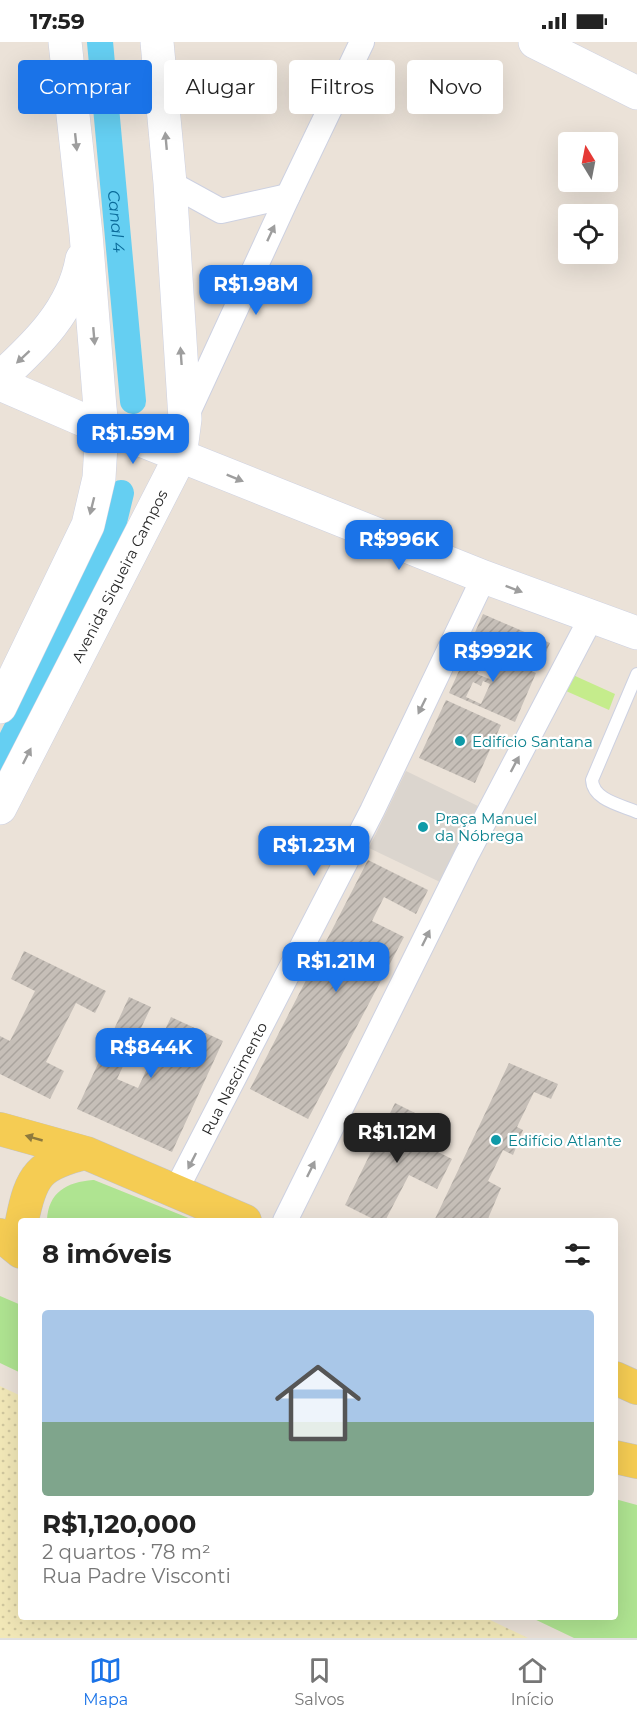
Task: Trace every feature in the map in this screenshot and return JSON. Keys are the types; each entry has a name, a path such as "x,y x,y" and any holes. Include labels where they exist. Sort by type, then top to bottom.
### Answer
{"main road":[{"path":"0,707 88,525 99,478 102,428 86,234 65,42"},
{"name":"Avenida Siqueira Campos","path":"0,808 180,457 185,419 170,183 157,42"},
{"path":"535,42 637,93"},
{"path":"0,378 46,332 70,298 79,277 86,234"},
{"path":"0,384 102,428 484,577 637,633"},
{"path":"0,1129 86,1153 238,1218"},
{"path":"22,1218 27,1193 43,1169 62,1159 86,1153"},
{"path":"0,1236 18,1250"},
{"path":"618,1379 637,1388"},
{"path":"618,1458 637,1462"}],"street":[{"path":"185,419 362,42"},
{"path":"170,183 221,212 288,196"},
{"name":"Rua Nascimento","path":"175,1192 372,811 484,577"},
{"path":"286,1218 466,856 591,618"}],"lane":[{"path":"637,674 592,780 592,786 597,794 637,812"}],"sand":[{"path":"0,1386 18,1395 18,1620 490,1620 528,1638 0,1638"}],"green space":[{"path":"573,675 615,694 609,710 566,691"},
{"path":"93,1180 188,1218 47,1218 55,1196 67,1186"},
{"path":"0,1296 18,1304 18,1372 0,1363"},
{"path":"618,1500 637,1505 637,1638 574,1638 536,1620 618,1620"}],"shaded area":[{"name":"Praça Manuel da Nóbrega","path":"406,771 478,806 440,882 369,848"}],"building":[{"path":"483,614 550,643 540,666 473,637"},
{"path":"471,644 536,673 515,722 449,693","holes":["494,657 501,660 492,680 477,674 483,659 492,663","483,681 490,684 481,704 466,697 473,682 481,686"]},
{"name":"Edifício Santana","path":"446,700 501,725 475,783 419,758"},
{"path":"368,860 428,890 416,914 384,897 372,921 404,937 308,1119 250,1089"},
{"path":"24,951 106,991 95,1013 76,1003 46,1062 64,1071 50,1099 0,1074 0,1036 10,1041 35,991 11,979"},
{"path":"129,997 151,1007 117,1079 138,1088 171,1017 223,1041 172,1152 77,1109"},
{"name":"Edifício Atlante","path":"509,1063 558,1084 551,1099 534,1092 517,1127 523,1130 513,1155 503,1150 488,1181 501,1188 488,1218 435,1218"},
{"path":"395,1103 433,1122 422,1144 452,1159 437,1189 409,1175 387,1218 371,1218 345,1205"}],"waterway":[{"name":"Canal 4","path":"100,42 133,401"},
{"name":"Canal 4","path":"0,762 100,562 110,538 121,493"}],"place":[{"name":"Edifício Santana","path":"460,741"},
{"name":"Praça Manuel da Nóbrega","path":"423,827"},
{"name":"Edifício Atlante","path":"496,1140"}]}
